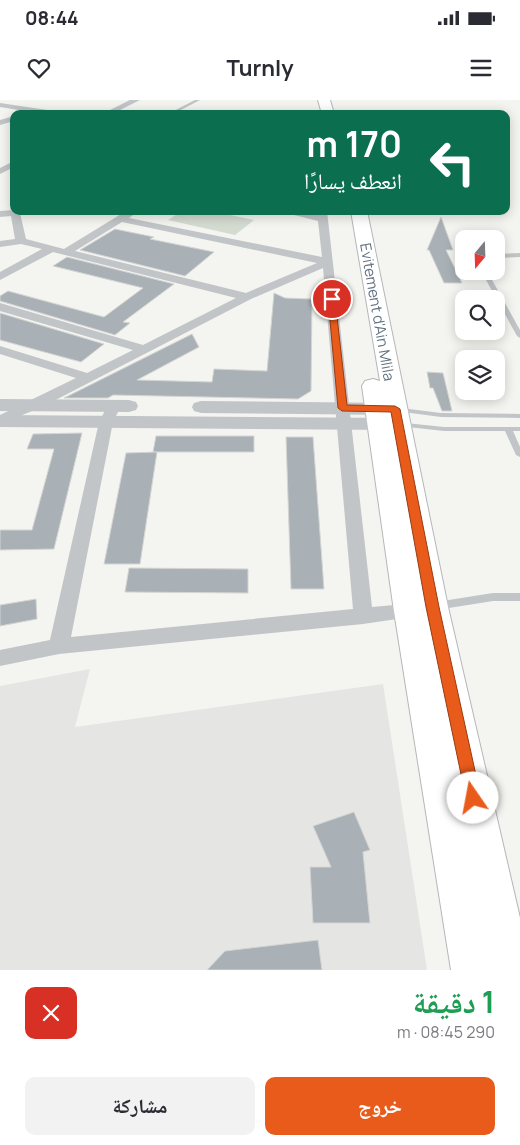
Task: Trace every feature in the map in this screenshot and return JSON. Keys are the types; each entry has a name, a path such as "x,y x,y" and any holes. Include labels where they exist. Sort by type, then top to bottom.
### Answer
{"highway":[{"name":"Evitement d'Ain Mlila","path":"330,215 388,416"},
{"name":"Evitement d'Ain Mlila","path":"361,215 388,416 421,609 473,970"},
{"name":"Evitement d'Ain Mlila","path":"421,609 510,970"}],"street":[{"path":"1,105 29,100"},
{"path":"115,110 136,100"},
{"path":"14,103 33,110"},
{"path":"0,171 10,162"},
{"path":"17,215 21,242"},
{"path":"66,252 126,215"},
{"path":"330,215 328,262 363,616"},
{"path":"121,218 328,262"},
{"path":"0,244 21,242 247,297"},
{"path":"0,277 51,249"},
{"path":"0,421 247,297 328,262"},
{"path":"0,307 144,350"},
{"path":"0,350 88,378"},
{"path":"0,404 37,404 110,414"},
{"path":"0,421 110,414 388,416"},
{"path":"59,646 110,414"},
{"path":"0,658 59,646 421,609"}],"lane":[{"path":"178,110 198,100"},
{"path":"505,256 520,256"},
{"path":"489,280 520,336"},
{"path":"388,416 520,416"},
{"path":"388,416 444,429 520,430"},
{"path":"508,429 520,455"},
{"path":"421,609 493,597 520,597"}],"shaded area":[{"path":"176,215 230,215 254,220 235,235 168,220"},
{"path":"90,669 75,727 383,684 427,970 0,970 0,686"}],"building":[{"path":"441,217 453,250 446,250 455,269 455,280 461,280 462,283 444,283 429,250 427,250"},
{"path":"115,229 154,237 150,239 214,252 185,276 80,250"},
{"path":"67,257 174,284 123,322 130,323 115,335 0,301 0,296 8,291 104,317 143,288 53,266"},
{"path":"274,293 285,298 312,299 311,391 298,399 113,395 108,398 64,398 192,334 199,347 137,380 212,382 214,369 267,371"},
{"path":"0,313 104,344 81,362 0,340"},
{"path":"427,372 443,373 452,411 442,411 433,388 430,388"},
{"path":"82,433 54,549 0,550 0,530 32,530 54,449 27,449 33,434"},
{"path":"156,436 254,436 254,452 153,452"},
{"path":"286,437 313,437 324,589 291,589"},
{"path":"157,452 140,564 104,564 126,453"},
{"path":"129,568 248,569 248,593 125,592"},
{"path":"36,599 37,619 0,626 0,605"},
{"path":"354,812 370,850 363,852 370,923 313,923 310,867 331,867 313,826"},
{"path":"318,940 322,970 207,970 225,951"}],"route":[{"path":"332,299 342,408 395,409 433,607 473,798"}]}
